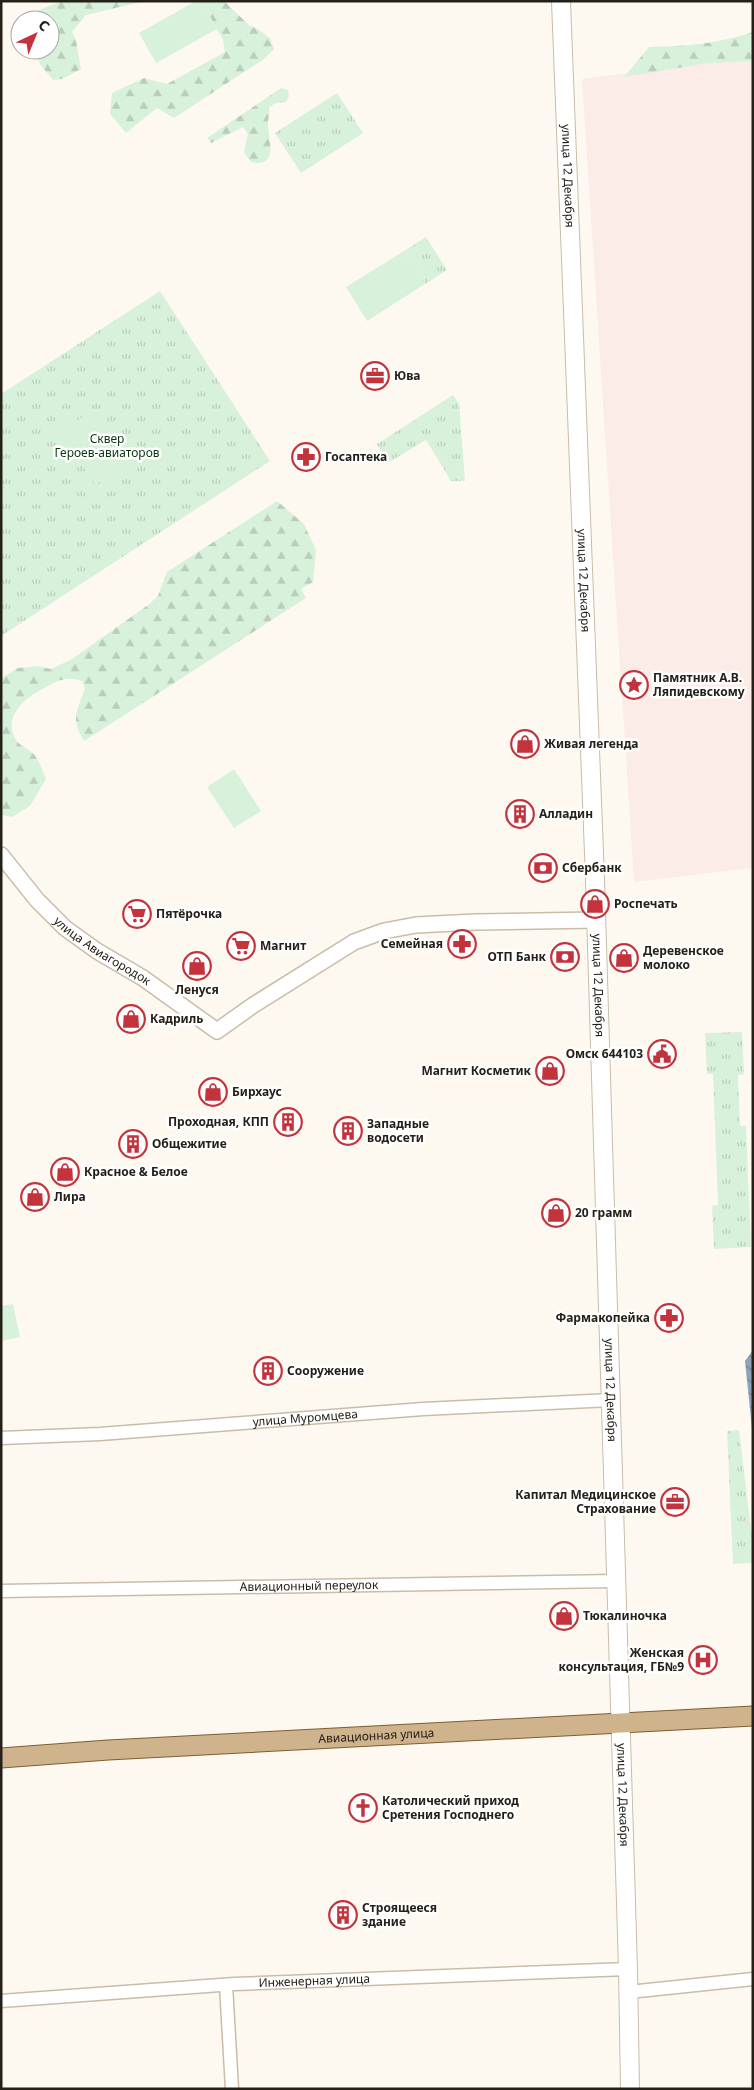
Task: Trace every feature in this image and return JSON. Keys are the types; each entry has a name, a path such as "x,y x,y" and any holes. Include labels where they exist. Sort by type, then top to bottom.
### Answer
{"main road":[{"name":"улица 12 Декабря","path":"561,1 596,920 629,1992 630,2089"},
{"name":"Авиационная улица","path":"1,1758 108,1750 753,1716"}],"street":[{"name":"улица Авиагородок","path":"1,855 37,900 65,928 97,951 142,978 216,1031 354,942 384,931 416,925 596,920"},
{"name":"улица Муромцева","path":"1,1438 100,1434 423,1409 610,1400"},
{"name":"Авиационный переулок","path":"1,1591 615,1581"},
{"name":"Инженерная улица","path":"1,2001 226,1985 628,1969"},
{"path":"629,1992 753,1979"},
{"path":"226,1985 232,2089"}],"shaded area":[{"path":"753,57 753,868 634,882 582,79"}],"green space":[{"path":"62,1 145,1 86,15 72,32 76,41 81,69 62,79 53,80 38,60 60,60 60,10 39,10"},
{"path":"196,1 201,1 217,29 156,63 139,33"},
{"path":"201,1 224,1 250,26 258,29 270,38 274,49 264,59 174,118 157,108 126,133 110,114 112,93 144,78 167,84 225,52 223,40"},
{"path":"753,32 753,61 708,63 624,77 649,47 702,44"},
{"path":"281,88 288,90 289,97 286,102 276,103 269,107 270,151 266,161 260,163 251,162 244,152 248,134 243,127 211,143 207,138"},
{"path":"337,93 363,133 301,173 275,133"},
{"path":"426,237 447,270 425,284 404,251"},
{"path":"404,251 425,284 367,321 346,287"},
{"name":"Сквер Героев-авиаторов","path":"160,291 270,461 1,636 1,394"},
{"path":"453,395 459,403 465,481 451,481 426,440 386,464 377,444"},
{"path":"89,413 124,467 95,485 60,431"},
{"path":"277,501 304,524 316,550 313,582 301,589 306,598 84,741 76,720 77,709 85,688 82,681 76,679 60,680 33,695 16,711 12,725 13,732 16,740 36,757 46,779 30,806 12,817 2,815 1,679 17,668 37,666 51,669 72,659 158,596 167,572"},
{"path":"234,769 261,811 234,828 207,787"},
{"path":"742,1032 744,1074 738,1075 740,1126 746,1126 751,1247 714,1249 712,1206 718,1205 713,1074 707,1074 705,1033"},
{"path":"13,1304 20,1337 1,1341 1,1306"},
{"path":"739,1430 751,1530 753,1532 753,1563 733,1564 727,1431"}],"water":[{"path":"753,1350 753,1438 745,1361"}],"place":[{"name":"Юва","path":"375,376"},
{"name":"Госаптека","path":"306,457"},
{"name":"Памятник А.В. Ляпидевскому","path":"634,685"},
{"name":"Живая легенда","path":"525,744"},
{"name":"Алладин","path":"520,814"},
{"name":"Сбербанк","path":"543,868"},
{"name":"Роспечать","path":"595,904"},
{"name":"Пятёрочка","path":"137,914"},
{"name":"Семейная","path":"462,944"},
{"name":"Магнит","path":"241,946"},
{"name":"ОТП Банк","path":"565,957"},
{"name":"Деревенское молоко","path":"624,958"},
{"name":"Ленуся","path":"197,966"},
{"name":"Кадриль","path":"131,1019"},
{"name":"Омск 644103","path":"662,1054"},
{"name":"Магнит Косметик","path":"550,1071"},
{"name":"Бирхаус","path":"213,1092"},
{"name":"Проходная, КПП","path":"288,1122"},
{"name":"Западные водосети","path":"348,1131"},
{"name":"Общежитие","path":"133,1144"},
{"name":"Красное & Белое","path":"65,1172"},
{"name":"Лира","path":"35,1197"},
{"name":"20 грамм","path":"556,1213"},
{"name":"Фармакопейка","path":"669,1318"},
{"name":"Сооружение","path":"268,1371"},
{"name":"Капитал Медицинское Страхование","path":"675,1502"},
{"name":"Тюкалиночка","path":"564,1616"},
{"name":"Женская консультация, ГБ№9","path":"703,1660"},
{"name":"Католический приход Сретения Господнего","path":"363,1808"},
{"name":"Строящееся здание","path":"343,1915"}]}
